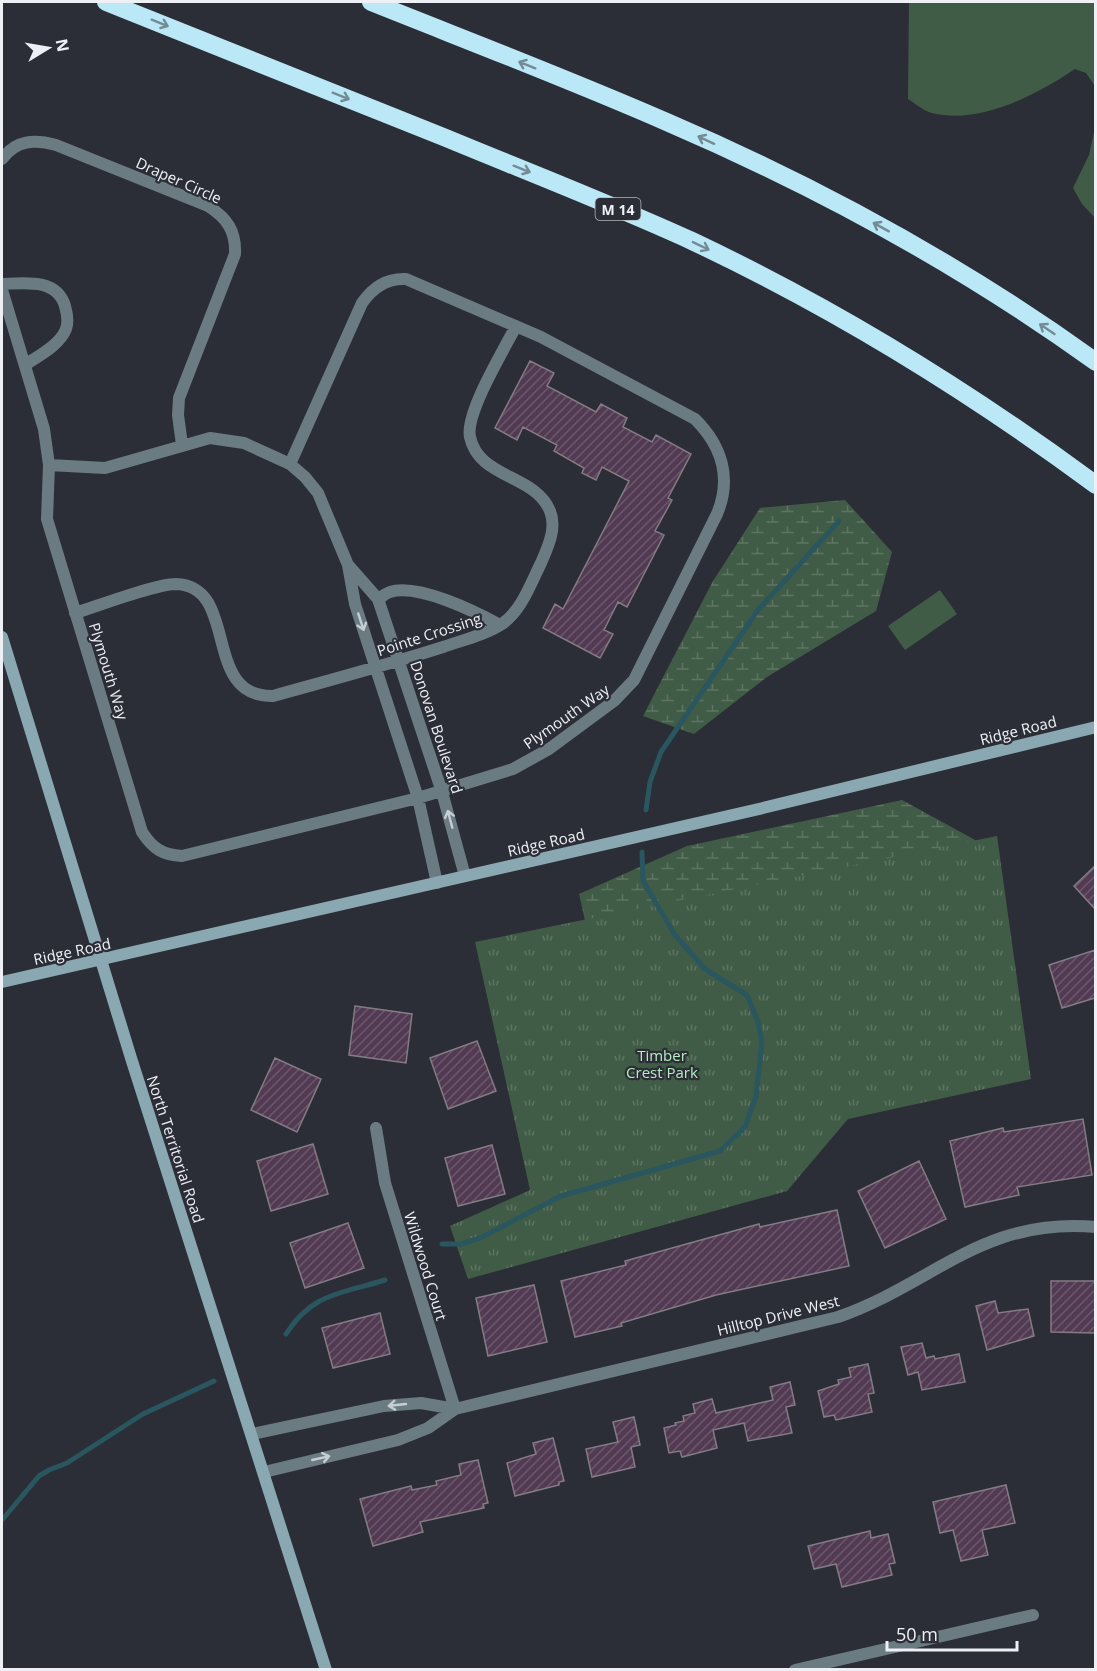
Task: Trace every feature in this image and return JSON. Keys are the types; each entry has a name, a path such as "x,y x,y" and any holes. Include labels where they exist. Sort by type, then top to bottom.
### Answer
{"highway":[{"name":"M 14","path":"106,2 601,201 693,242 793,292 916,363 991,411 1095,485"},
{"path":"371,2 670,123 803,186 934,257 1009,303 1095,362"}],"street":[{"name":"Draper Circle","path":"2,159 12,148 23,142 39,141 56,145 208,206 228,223 233,233 235,254 179,398 178,415 182,445"},
{"name":"Plymouth Way","path":"49,465 47,519 142,832 150,845 160,852 182,856 442,792 513,769 549,749 625,693 634,680 717,514 724,492 724,470 720,452 708,432 695,419 516,326 406,279 378,285 362,303 290,464"},
{"path":"2,284 34,282 50,287 63,298 68,316 66,330 54,344 25,365"},
{"path":"2,290 44,429 49,465"},
{"name":"Pointe Crossing","path":"75,613 165,585 184,585 196,590 212,610 233,676 241,687 261,696 273,696 400,661 484,633 500,625 521,603 552,536 551,514 546,502 532,489 484,462 474,449 469,435 471,416 516,326"},
{"name":"Donovan Boulevard","path":"49,465 105,468 210,438 231,439 290,464 305,477 318,493 348,565 355,604 418,798 437,884"},
{"name":"Donovan Boulevard","path":"348,565 378,599 442,792 465,876"},
{"path":"378,599 390,592 406,590 469,608 500,625"},
{"name":"North Territorial Road","path":"2,637 326,1670"},
{"name":"Ridge Road","path":"2,982 437,884 1095,727"},
{"name":"Wildwood Court","path":"376,1128 385,1183 455,1409"},
{"name":"Hilltop Drive West","path":"264,1472 398,1440 428,1428 455,1409 838,1317 885,1298 962,1253 1001,1236 1057,1226 1095,1227"},
{"name":"Hilltop Drive West","path":"252,1434 384,1406 421,1402 455,1409"},
{"path":"795,1670 1033,1615"}],"green space":[{"path":"909,2 1095,2 1095,86 1086,73 1075,69 1025,98 988,111 950,116 925,111 908,99"},
{"path":"1095,128 1095,218 1082,204 1073,188 1089,155"},
{"path":"845,500 892,552 876,611 767,677 694,734 643,716 713,581 760,508"},
{"path":"940,590 957,614 905,650 888,626"},
{"path":"902,800 988,847 597,974 579,894 687,846"},
{"name":"Timber Crest Park","path":"997,836 1031,1079 848,1119 787,1191 468,1279 450,1226 530,1190 475,942"}],"building":[{"path":"530,361 554,373 547,386 596,412 601,404 627,418 623,427 652,442 656,435 691,454 668,498 672,500 655,531 664,535 627,607 618,602 604,630 613,634 600,658 543,628 555,604 563,609 629,481 602,467 596,480 582,473 584,468 554,451 557,445 523,427 517,440 495,428"},
{"path":"1095,866 1095,909 1074,886"},
{"path":"1095,950 1095,998 1062,1008 1049,965"},
{"path":"355,1006 412,1014 406,1063 349,1055"},
{"path":"477,1041 496,1091 448,1109 430,1058"},
{"path":"275,1058 321,1079 297,1132 251,1110"},
{"path":"1083,1119 1092,1175 1017,1187 1019,1195 965,1207 950,1141 1003,1128 1004,1132"},
{"path":"313,1144 328,1194 271,1211 257,1161"},
{"path":"492,1145 505,1194 458,1206 445,1158"},
{"path":"919,1161 946,1219 885,1248 858,1191"},
{"path":"837,1210 849,1266 716,1295 621,1323 622,1326 575,1337 561,1281 626,1265 625,1261 759,1224 760,1227"},
{"path":"348,1223 364,1268 305,1288 290,1243"},
{"path":"1051,1281 1095,1281 1095,1333 1051,1332"},
{"path":"534,1285 547,1342 488,1356 476,1298"},
{"path":"995,1301 998,1313 1028,1309 1034,1336 987,1350 976,1306"},
{"path":"380,1313 390,1354 333,1368 322,1328"},
{"path":"922,1343 926,1358 934,1356 935,1359 959,1354 965,1382 922,1390 918,1372 908,1375 901,1347"},
{"path":"868,1364 874,1393 868,1394 872,1412 836,1420 834,1415 824,1417 818,1391 839,1384 838,1380 851,1377 849,1368"},
{"path":"790,1382 795,1405 786,1407 792,1433 748,1441 744,1423 713,1430 717,1448 682,1457 680,1451 669,1453 664,1428 684,1421 683,1416 695,1413 693,1404 712,1399 716,1413 773,1400 770,1387"},
{"path":"634,1417 640,1445 631,1447 635,1467 592,1477 586,1449 618,1442 613,1422"},
{"path":"553,1438 564,1481 559,1482 559,1485 515,1496 507,1463 536,1454 533,1443"},
{"path":"478,1460 488,1503 483,1504 484,1508 420,1522 423,1532 373,1546 360,1499 411,1486 412,1490 437,1485 436,1481 461,1475 459,1464"},
{"path":"1006,1485 1015,1523 982,1530 988,1555 961,1561 953,1530 940,1533 933,1502"},
{"path":"870,1531 871,1538 888,1534 895,1563 889,1564 892,1575 842,1587 836,1564 814,1569 808,1546"}],"waterway":[{"path":"646,810 650,782 661,752 758,610 839,521"},
{"path":"442,1244 461,1244 480,1238 561,1196 720,1151 745,1127 756,1096 762,1043 758,1022 747,995 705,969 675,935 643,881 642,852"},
{"path":"286,1334 296,1320 318,1302 342,1292 385,1280"},
{"path":"2,1520 39,1476 67,1463 143,1414 214,1381"}]}
